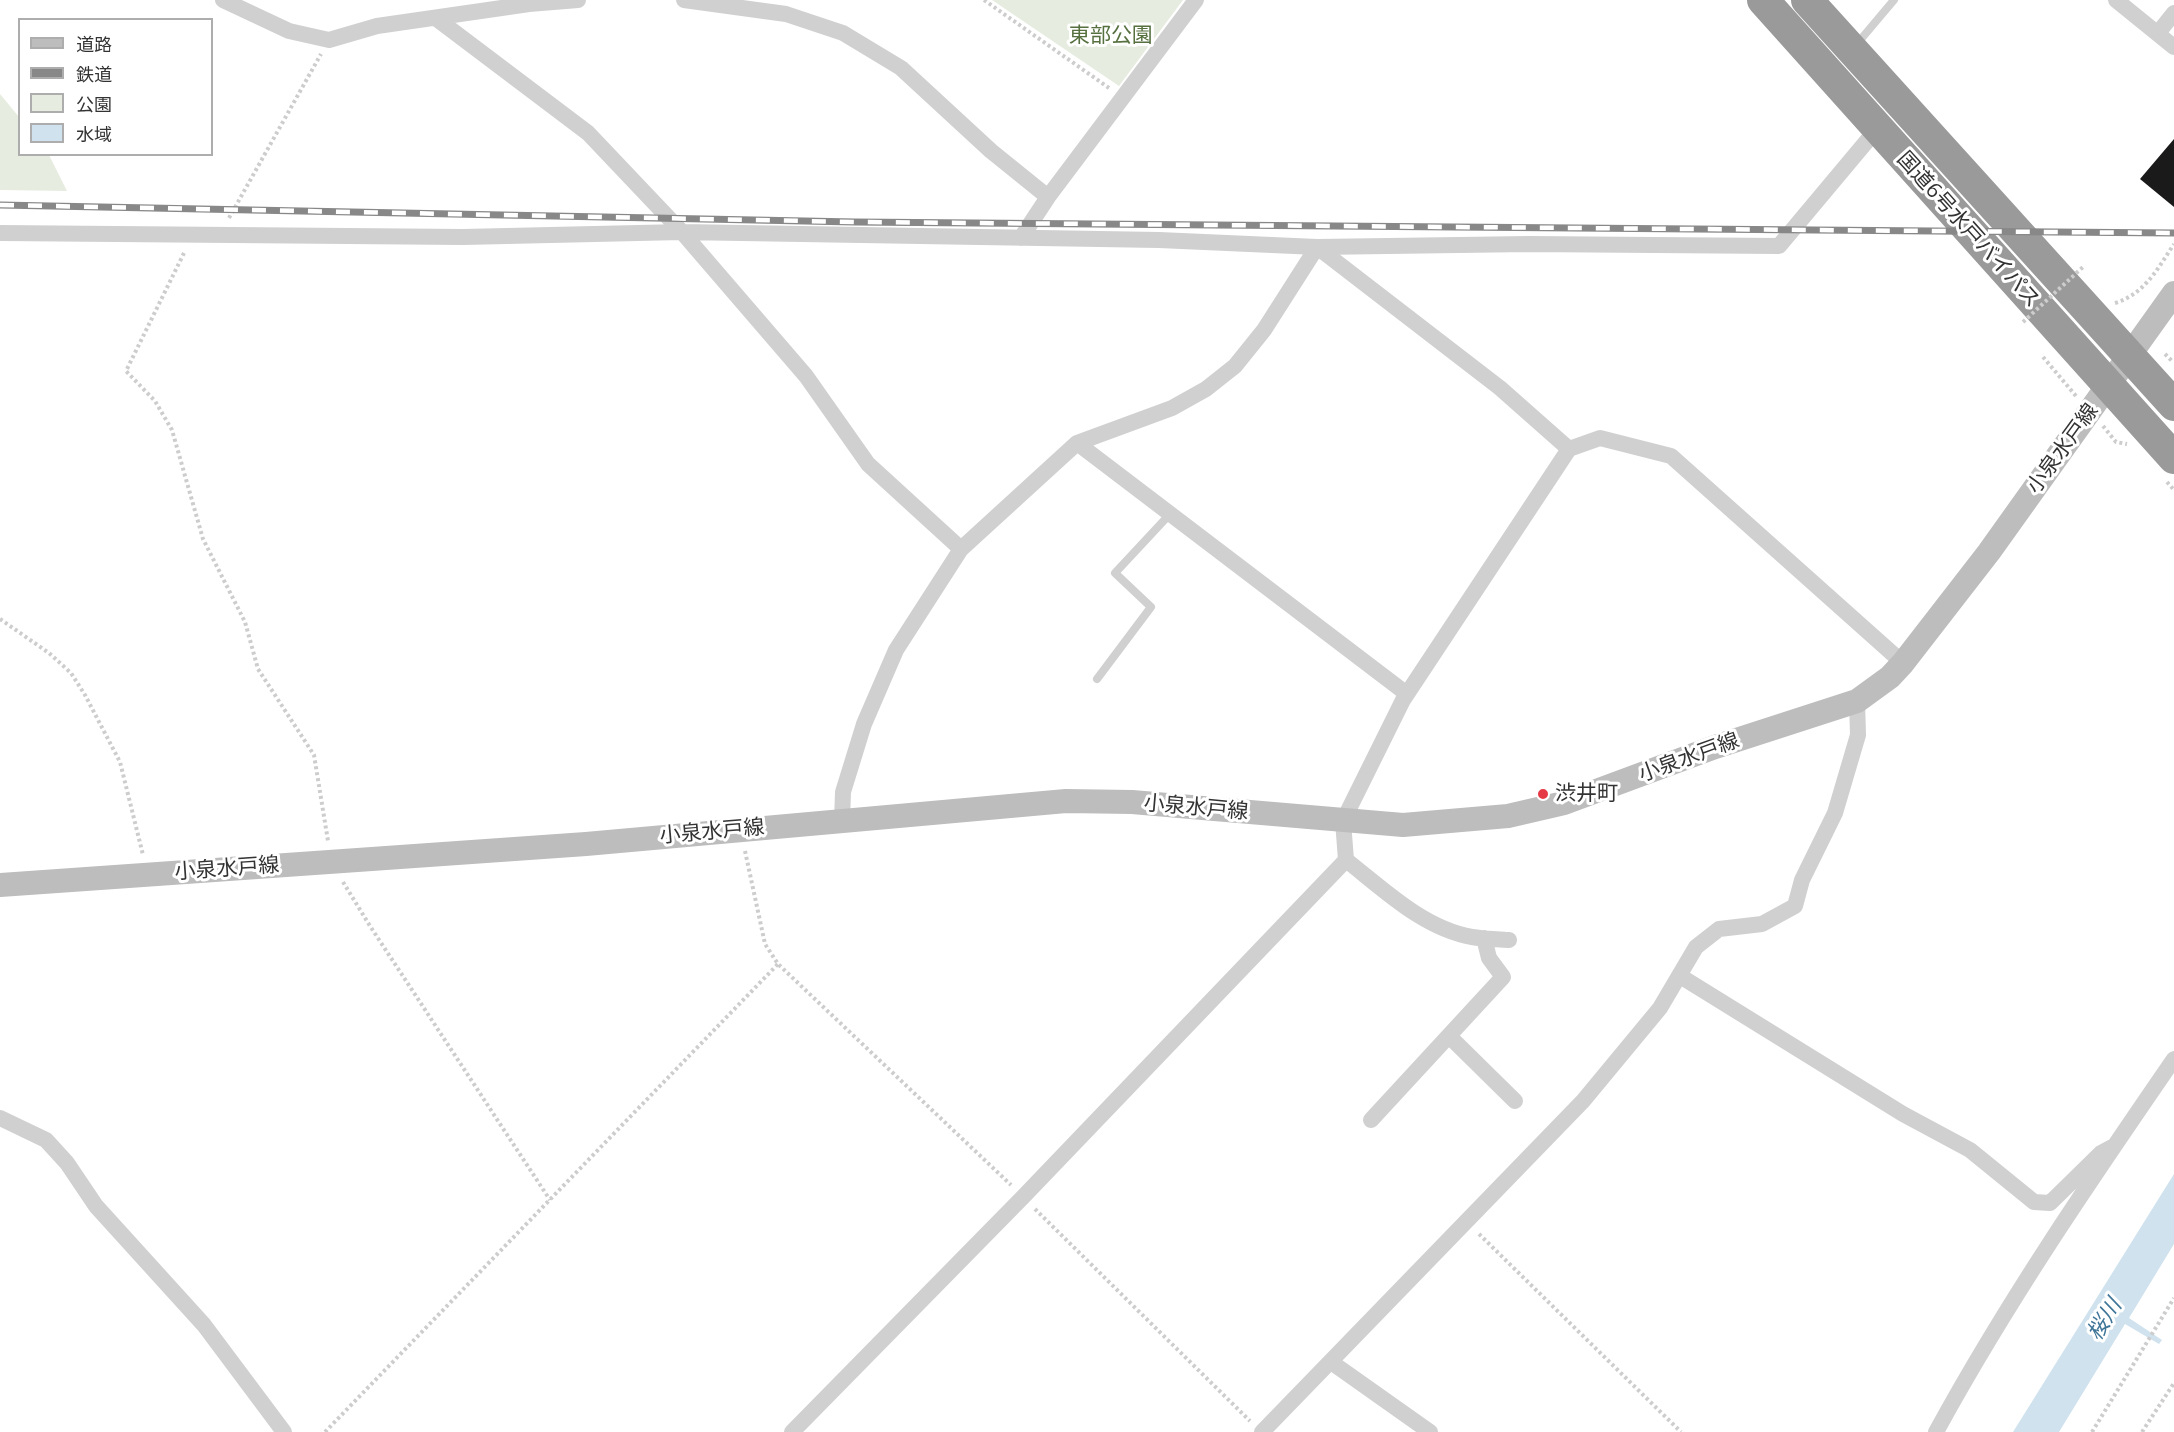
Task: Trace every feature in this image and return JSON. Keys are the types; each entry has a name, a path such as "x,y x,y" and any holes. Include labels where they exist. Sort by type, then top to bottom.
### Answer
{"highway":[{"name":"国道6号水戸バイパス","path":"1763,0 2174,458"},
{"name":"国道6号水戸バイパス","path":"1807,0 2174,405"}],"main road":[{"name":"小泉水戸線","path":"0,885 332,863 1077,801 1132,802 1403,825 1456,823 1537,811 1715,747 1857,701 1890,677 1989,552 2174,293"}],"street":[{"path":"224,0 290,31 329,40 377,26 529,4 578,0"},
{"path":"684,0 786,14 843,33 901,68 991,151 1048,196"},
{"path":"1021,238 1048,196 1196,0"},
{"path":"2116,0 2174,47"},
{"path":"2158,33 2174,13"},
{"path":"437,19 588,133 682,232 806,376 868,464 961,549"},
{"path":"0,233 463,237 682,232 1021,238 1317,247 1529,244 1779,246 1877,129"},
{"path":"842,820 843,792 864,724 886,671 896,650 961,549 1077,443 1172,408 1206,389 1234,366 1264,330 1317,247"},
{"path":"1317,247 1500,388 1569,449"},
{"path":"792,1432 1023,1197 1346,860 1343,821 1407,694 1569,449 1600,438 1671,456 1903,663"},
{"path":"1077,443 1407,694"},
{"path":"1262,1432 1583,1101 1660,1008 1696,947 1719,929 1762,924 1795,906 1802,880 1834,813 1858,735 1857,701"},
{"path":"1346,860 1433,923 1470,937 1509,940"},
{"path":"1371,1120 1503,977 1489,958 1484,938"},
{"path":"1680,976 1903,1114 1970,1150 2034,1202 2050,1203 2101,1153 2115,1146"},
{"path":"1450,1037 1515,1101"},
{"path":"1936,1432 1977,1356 2064,1218 2174,1059"},
{"path":"0,1118 46,1140 60,1155 96,1206 204,1324 285,1432"},
{"path":"1330,1362 1430,1432"}],"lane":[{"path":"1852,50 1894,0"},
{"path":"1097,679 1151,608 1115,573 1170,514"}],"path":[{"path":"984,0 1122,97"},
{"path":"220,234 329,40"},
{"path":"192,236 126,371 155,401 172,430 203,539 245,622 258,669 314,755 332,863 370,926 550,1200"},
{"path":"2117,303 2145,287 2174,244"},
{"path":"2023,322 2083,267"},
{"path":"2173,362 2174,355"},
{"path":"0,619 49,653 71,673 85,694 120,762 147,874"},
{"path":"325,1432 778,964 765,944 741,829"},
{"path":"1467,1223 1681,1432"},
{"path":"2092,1432 2174,1298"},
{"path":"2142,1432 2174,1383"}],"green space":[{"name":"東部公園","path":"992,0 1183,0 1119,86"},
{"path":"0,94 18,116 18,156 50,156 67,191 0,190"}],"water":[{"name":"桜川","path":"2174,1174 2174,1244 2129,1318 2162,1340 2159,1344 2125,1324 2059,1432 2013,1432"}],"building":[{"path":"2174,139 2174,207 2140,179"}],"railway":[{"path":"0,205 855,222 2174,233"}],"place":[{"name":"渋井町","path":"1543,794"}]}
